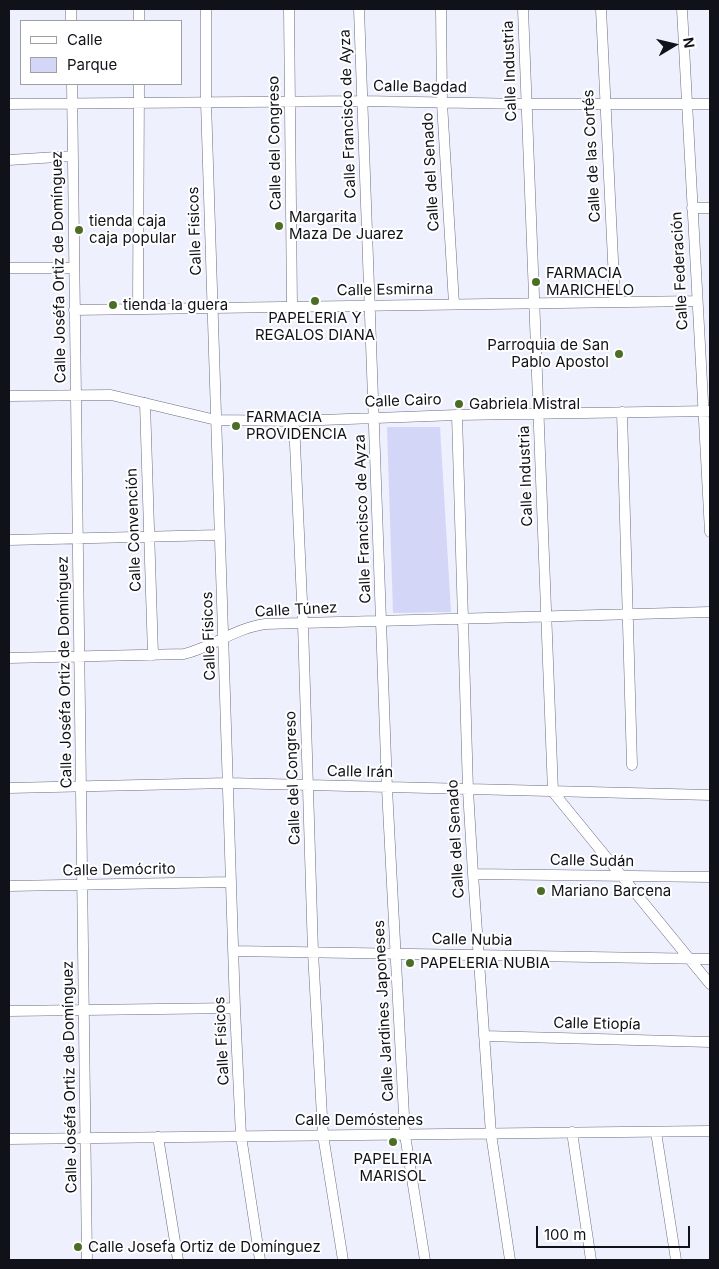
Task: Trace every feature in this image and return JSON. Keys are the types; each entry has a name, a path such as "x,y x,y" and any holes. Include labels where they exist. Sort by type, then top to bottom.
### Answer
{"street":[{"name":"Calle Físicos","path":"206,9 206,102 235,1008 241,1136 260,1260"},
{"name":"Calle del Congreso","path":"289,9 292,307"},
{"name":"Calle Francisco de Ayza","path":"359,9 387,788"},
{"name":"Calle del Senado","path":"441,9 442,103 454,304"},
{"name":"Calle Industria","path":"523,9 553,792"},
{"name":"Calle de las Cortés","path":"601,9 604,104 615,302"},
{"name":"Calle Federación","path":"682,9 697,301 707,411 710,532"},
{"name":"Calle Joséfa Ortiz de Domínguez","path":"72,85 87,1260"},
{"path":"138,85 138,309"},
{"name":"Calle Bagdad","path":"9,104 362,101 526,104 710,104"},
{"path":"9,160 73,156"},
{"path":"692,208 710,208"},
{"path":"9,268 74,268"},
{"name":"Calle Esmirna","path":"74,310 697,301"},
{"name":"Calle Cairo","path":"9,396 111,395 216,420 294,421 538,413 707,411"},
{"name":"Calle Convención","path":"145,403 153,655"},
{"path":"622,412 632,765"},
{"name":"Calle del Senado","path":"457,415 468,790 478,955 491,1134 510,1260"},
{"name":"Calle del Congreso","path":"294,421 303,624 313,952 323,1135 343,1260"},
{"path":"9,540 220,535"},
{"name":"Calle Túnez","path":"9,658 184,654 197,651 255,626 710,612"},
{"name":"Calle Irán","path":"9,788 228,783 710,795"},
{"name":"Calle Jardines Japoneses","path":"387,788 405,1135 425,1260"},
{"path":"553,792 710,984"},
{"name":"Calle Sudán","path":"473,874 710,877"},
{"name":"Calle Demócrito","path":"9,886 230,882"},
{"name":"Calle Nubia","path":"233,951 710,959"},
{"path":"9,1011 235,1008"},
{"name":"Calle Etiopía","path":"484,1036 710,1042"},
{"name":"Calle Demóstenes","path":"9,1140 710,1131"},
{"path":"572,1132 591,1260"},
{"path":"656,1132 676,1260"},
{"path":"158,1137 178,1260"}],"green space":[{"path":"387,427 440,427 451,612 393,613"}],"place":[{"name":"Margarita Maza De Juarez","path":"279,226"},
{"name":"tienda caja caja popular","path":"79,230"},
{"name":"FARMACIA MARICHELO","path":"536,282"},
{"name":"PAPELERIA Y REGALOS DIANA","path":"315,301"},
{"name":"tienda la guera","path":"113,305"},
{"name":"Parroquia de San Pablo Apostol","path":"619,354"},
{"name":"Gabriela Mistral","path":"459,404"},
{"name":"FARMACIA PROVIDENCIA","path":"236,426"},
{"name":"Mariano Barcena","path":"541,891"},
{"name":"PAPELERIA NUBIA","path":"410,963"},
{"name":"PAPELERIA MARISOL","path":"393,1142"},
{"name":"Calle Josefa Ortiz de Domínguez","path":"78,1247"}]}
